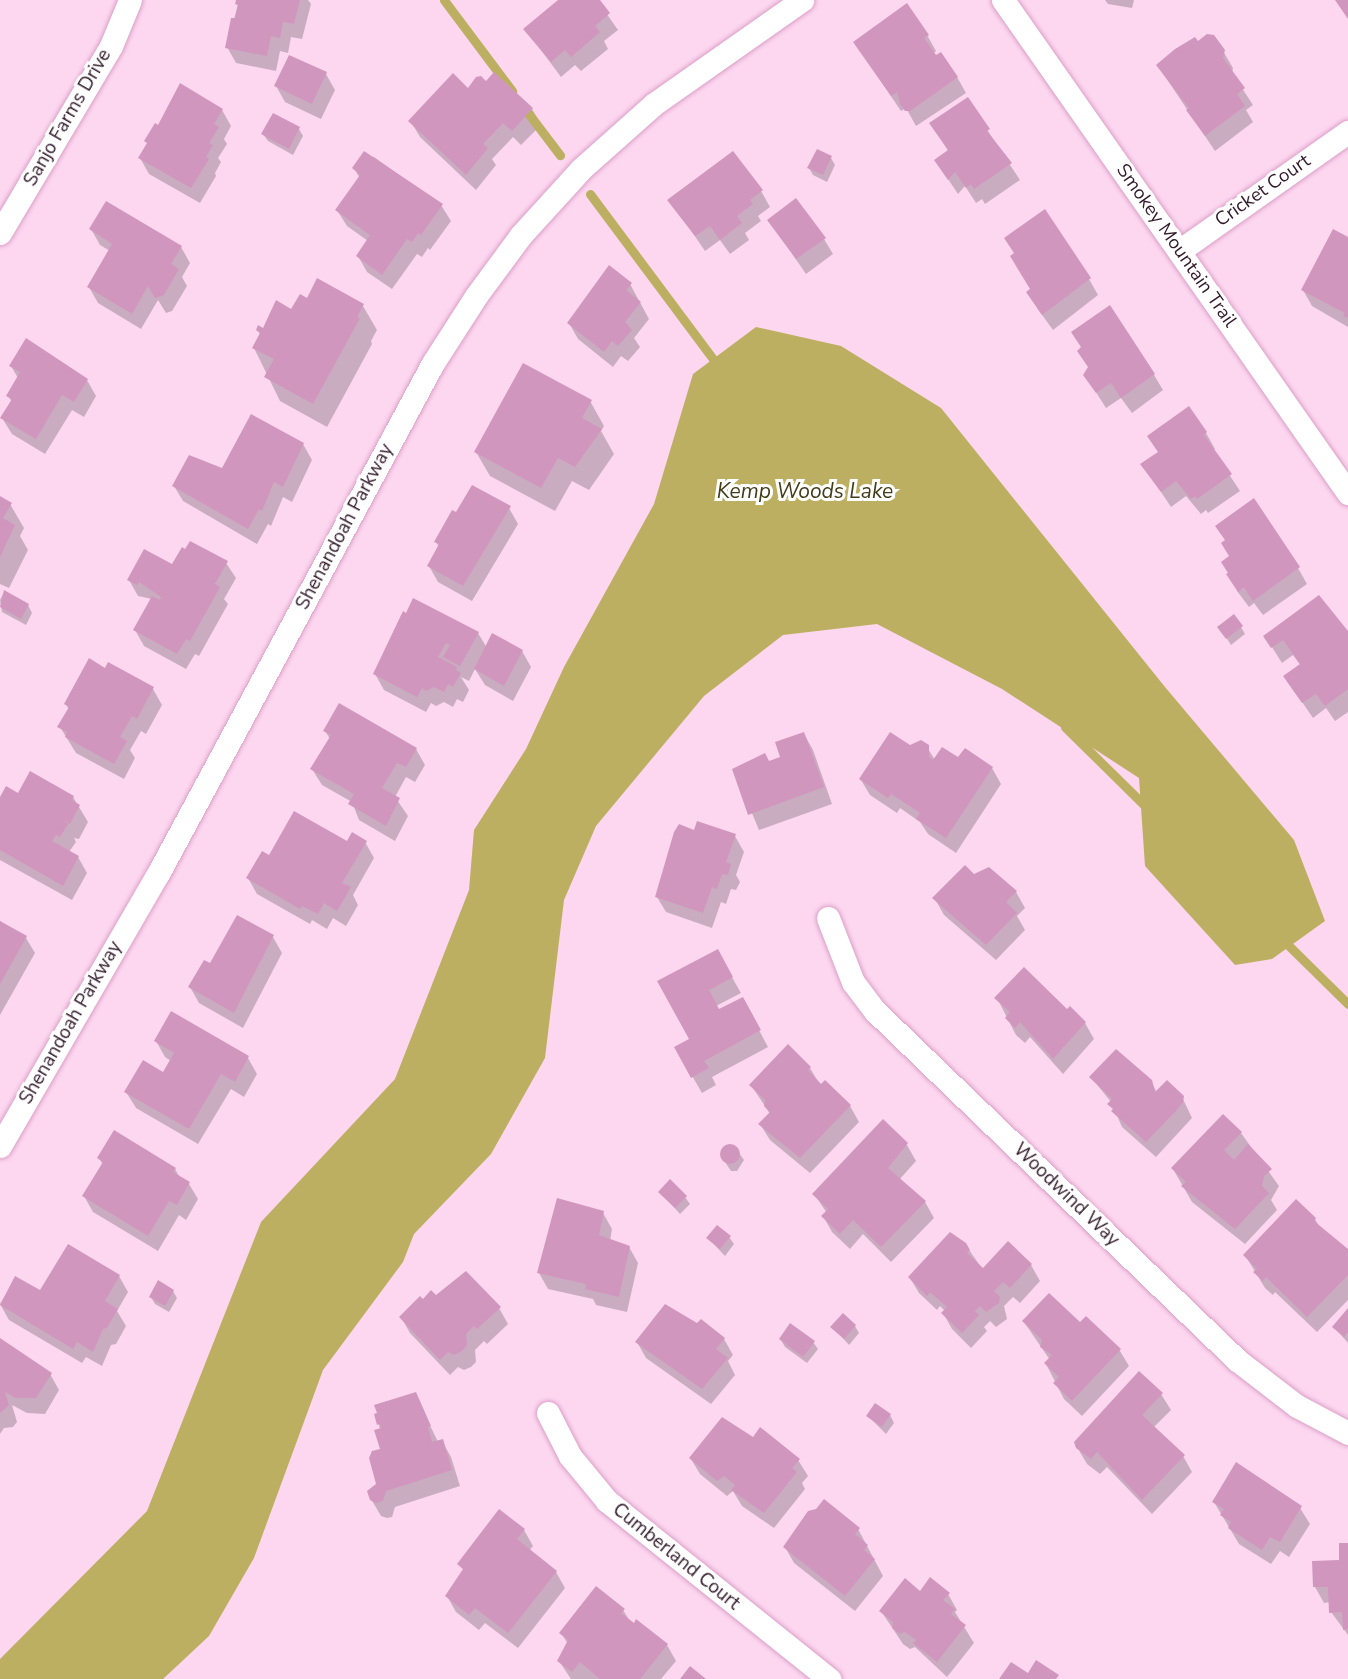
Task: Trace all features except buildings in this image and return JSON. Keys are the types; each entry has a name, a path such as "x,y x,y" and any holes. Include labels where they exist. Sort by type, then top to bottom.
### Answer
{"street":[{"name":"Sanjo Farms Drive","path":"0,233 111,46 130,0"},
{"name":"Shenandoah Parkway","path":"0,1146 165,860 433,363 476,296 521,235 580,169 654,104 802,0"},
{"name":"Smokey Mountain Trail","path":"1003,0 1348,493"},
{"name":"Cricket Court","path":"1179,251 1348,132"},
{"name":"Woodwind Way","path":"828,918 853,982 876,1012 1237,1360 1297,1406 1348,1433"},
{"name":"Cumberland Court","path":"548,1413 570,1456 607,1501 829,1679"}],"water":[{"name":"Kemp Woods Lake","path":"756,327 841,346 941,408 1165,687 1294,840 1325,921 1272,959 1235,965 1145,866 1139,778 1002,689 877,624 783,635 704,696 596,826 564,900 545,1058 491,1154 414,1234 403,1262 323,1370 254,1558 209,1636 163,1679 0,1679 0,1659 147,1511 261,1222 395,1079 469,890 474,830 526,749 564,667 654,504 693,374"}],"waterway":[{"path":"444,0 512,91"},
{"path":"522,105 560,155"},
{"path":"590,194 719,367"},
{"path":"1065,727 1147,808"},
{"path":"1283,940 1348,1004"}]}
